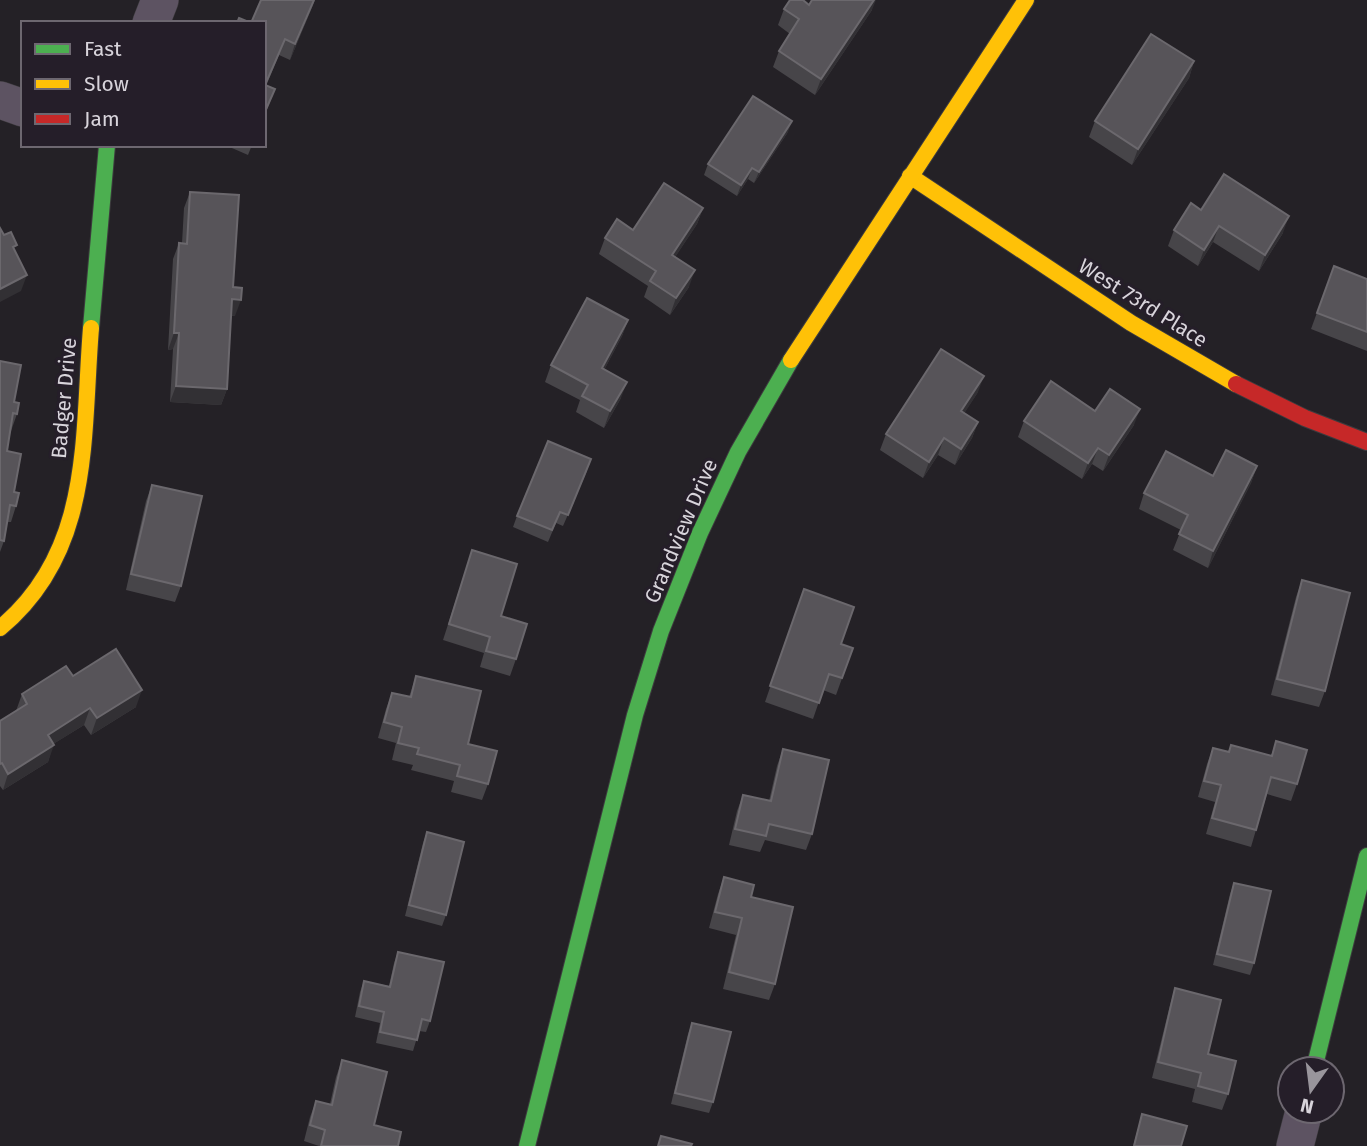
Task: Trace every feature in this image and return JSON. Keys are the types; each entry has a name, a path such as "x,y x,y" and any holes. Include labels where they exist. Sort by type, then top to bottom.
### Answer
{"street":[{"path":"152,21 160,0"},
{"name":"Grandview Drive","path":"527,1146 635,715 682,575 700,533 759,413 797,349 1026,0"},
{"path":"0,100 21,107"},
{"name":"Badger Drive","path":"0,628 37,594 52,572 71,527 78,482 107,147"},
{"name":"West 73rd Place","path":"910,176 1161,342 1277,407 1367,442"},
{"path":"1317,1055 1367,856"},
{"path":"1295,1146 1300,1125"}],"building":[{"path":"261,0 314,0 295,44 285,39 266,83 266,21 252,21"},
{"path":"790,0 803,0 809,5 812,0 874,0 821,79 779,51 799,19 784,9"},
{"path":"1151,34 1194,61 1138,149 1095,121"},
{"path":"266,85 275,89 266,109"},
{"path":"753,96 792,121 759,172 752,168 741,185 708,164"},
{"path":"1224,174 1289,216 1265,255 1219,226 1204,250 1174,230 1191,203 1201,210"},
{"path":"664,183 703,208 672,255 695,270 676,298 650,281 656,271 605,238 617,219 633,230"},
{"path":"190,192 239,195 233,287 242,288 241,300 232,299 227,389 176,386 179,333 174,333 179,243 187,244"},
{"path":"0,228 4,235 11,232 17,245 13,247 27,275 0,289"},
{"path":"1334,266 1367,279 1367,332 1317,313"},
{"path":"587,298 628,320 602,368 627,382 610,411 582,396 588,385 551,365"},
{"path":"941,349 984,376 961,411 978,422 961,449 944,438 929,462 886,434"},
{"path":"0,361 21,365 14,402 19,403 17,414 13,413 7,451 21,454 14,492 19,493 16,506 10,505 4,541 0,540"},
{"path":"1051,381 1095,411 1110,389 1140,409 1109,455 1098,448 1088,463 1024,421"},
{"path":"548,441 591,459 568,515 560,512 552,530 517,516"},
{"path":"1226,450 1257,466 1213,551 1179,534 1188,515 1144,493 1166,451 1213,476"},
{"path":"152,485 202,496 181,586 131,574"},
{"path":"472,550 517,564 501,616 527,624 516,659 486,651 490,637 449,624"},
{"path":"1302,580 1350,593 1325,691 1277,679"},
{"path":"804,589 854,607 841,644 853,648 842,678 829,674 819,703 770,686"},
{"path":"116,649 142,690 97,718 90,708 48,735 54,745 8,774 2,763 0,764 0,721 27,704 22,694 66,666 73,676"},
{"path":"416,676 481,691 468,744 497,751 488,784 457,776 460,765 417,754 419,748 398,743 402,727 384,722 392,693 411,697"},
{"path":"1276,741 1307,750 1297,784 1271,777 1256,830 1212,818 1221,785 1204,781 1213,748 1229,752 1231,745 1272,756"},
{"path":"783,749 829,760 812,834 769,824 766,836 735,829 743,795 771,801"},
{"path":"427,832 464,842 446,915 409,905"},
{"path":"724,877 754,885 751,897 793,907 775,984 729,972 742,918 715,912"},
{"path":"1234,883 1271,891 1254,963 1217,954"},
{"path":"398,952 444,962 430,1021 422,1019 417,1040 380,1032 384,1012 359,1006 364,981 390,987"},
{"path":"1175,988 1221,1000 1208,1054 1236,1061 1228,1094 1198,1086 1201,1073 1158,1062"},
{"path":"692,1023 731,1032 713,1102 675,1093"},
{"path":"342,1060 387,1072 374,1125 401,1132 398,1146 321,1146 325,1130 310,1125 316,1101 332,1105"},
{"path":"1142,1114 1187,1126 1181,1146 1134,1146"},
{"path":"661,1136 692,1144 658,1146"}],"traffic: fast":[{"path":"91,328 107,147"},
{"path":"527,1146 635,715 661,631 700,533 738,452 791,360"},
{"path":"1317,1055 1367,856"}],"traffic: slow":[{"path":"791,360 1026,0"},
{"path":"910,176 1131,323 1236,384"},
{"path":"0,628 30,598 52,564 67,528 83,451 91,328"}],"traffic: jam":[{"path":"1236,384 1305,418 1367,442"}]}
